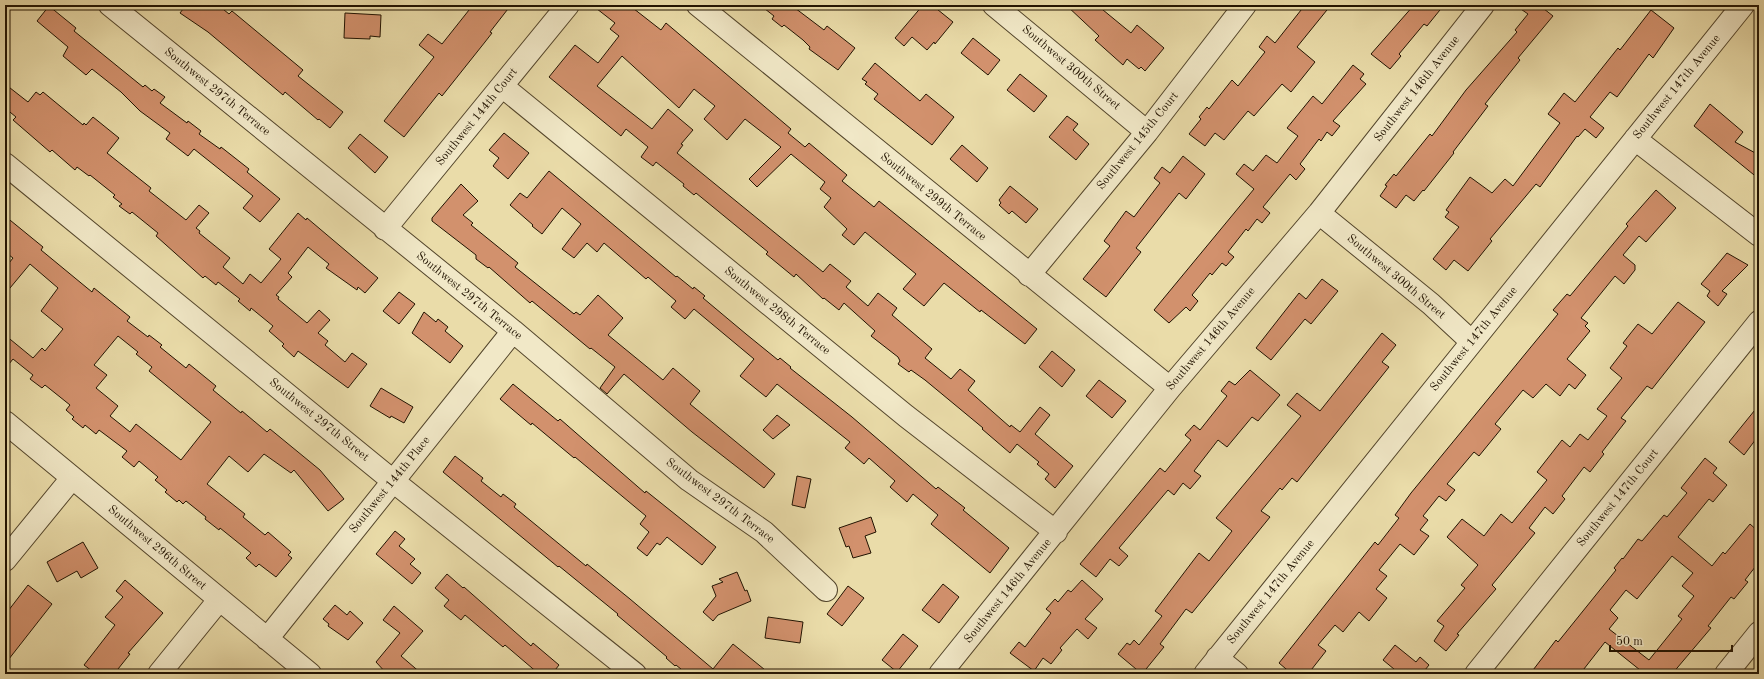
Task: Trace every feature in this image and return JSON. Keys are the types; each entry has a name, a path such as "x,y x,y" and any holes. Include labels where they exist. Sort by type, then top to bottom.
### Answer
{"street":[{"name":"Southwest 297th Terrace","path":"110,5 513,331 689,480 764,532 826,590"},
{"name":"Southwest 144th Court","path":"386,229 568,5"},
{"name":"Southwest 299th Terrace","path":"698,5 1170,388"},
{"name":"Southwest 300th Street","path":"994,5 1146,132"},
{"name":"Southwest 145th Court","path":"1029,275 1146,132 1245,5"},
{"name":"Southwest 146th Avenue","path":"940,674 1056,532 1170,388 1319,213 1483,5"},
{"name":"Southwest 147th Avenue","path":"1211,666 1743,5"},
{"name":"Southwest 298th Terrace","path":"502,86 906,416 1056,532"},
{"path":"1635,139 1759,235"},
{"name":"Southwest 297th Street","path":"5,164 393,481 635,674"},
{"name":"Southwest 300th Street","path":"1319,213 1431,304 1472,342"},
{"name":"Southwest 147th Court","path":"1476,674 1759,322"},
{"name":"Southwest 144th Place","path":"266,639 513,331"},
{"name":"Southwest 296th Street","path":"5,422 310,674"},
{"path":"5,560 72,478"},
{"path":"159,674 219,600"},
{"path":"1726,674 1759,633"},
{"path":"1211,666 1237,674"}],"building":[{"path":"186,5 218,5 229,14 232,11 303,70 298,76 343,112 330,128 319,119 318,120 285,92 283,95 208,32 180,13"},
{"path":"473,5 511,5 490,32 492,33 442,96 439,93 404,137 384,121 434,57 419,45 428,34 442,44"},
{"path":"592,5 629,5 661,30 666,23 791,129 788,133 805,147 809,143 847,175 842,181 874,207 879,201 1037,329 1025,344 981,310 980,312 944,283 924,306 903,289 916,274 865,232 854,245 842,235 847,229 824,207 831,198 820,189 825,182 791,154 757,187 749,179 781,147 745,119 727,140 704,119 715,106 694,89 679,108 622,56 597,86 652,129 668,109 693,130 681,144 683,145 677,153 823,272 830,264 851,281 846,287 868,306 878,293 897,308 892,315 932,349 925,358 951,379 960,369 975,381 968,390 1010,427 1011,425 1020,432 1040,407 1050,415 1035,434 1073,466 1055,488 1045,479 1049,474 1037,464 1039,462 1017,444 1010,453 982,429 983,428 925,380 911,370 909,372 898,364 900,361 898,357 871,336 875,331 844,303 839,310 824,298 823,299 796,274 794,277 766,254 768,252 696,193 694,195 683,186 684,184 656,162 653,166 641,157 648,147 626,129 621,136 549,77 575,45 598,63 619,36 610,29 615,23"},
{"path":"760,5 791,5 824,30 827,26 855,48 838,70 809,49 810,47 803,40 784,25 782,27 772,19 774,16"},
{"path":"923,5 932,5 953,22 935,44 934,42 927,50 912,37 904,46 895,38"},
{"path":"1066,5 1097,5 1131,33 1137,25 1164,48 1145,71 1141,67 1139,69 1127,59 1123,65 1095,40 1099,36"},
{"path":"1305,5 1331,5 1297,47 1315,62 1291,92 1282,84 1254,116 1248,111 1224,140 1215,133 1205,146 1189,134 1201,119 1199,117 1207,107 1209,109 1232,80 1238,86 1265,52 1259,47 1267,36 1275,43"},
{"path":"1414,5 1444,5 1427,26 1424,24 1399,54 1401,56 1390,69 1371,54"},
{"path":"1515,5 1539,5 1553,16 1518,58 1520,60 1485,104 1488,106 1424,191 1423,190 1414,201 1406,195 1396,208 1380,196 1387,186 1385,185 1394,174 1396,176 1430,134 1432,136 1466,90 1517,32 1515,30 1528,14"},
{"path":"49,6 76,28 74,31 143,87 145,85 152,91 154,89 165,97 160,103 187,123 188,121 201,131 199,134 220,149 221,147 249,169 247,172 280,199 260,222 243,208 253,196 194,149 188,156 166,139 170,133 140,111 121,92 92,69 86,75 63,56 68,47 37,21"},
{"path":"1651,10 1674,28 1653,58 1649,54 1617,97 1610,92 1590,117 1604,128 1596,138 1585,129 1578,137 1577,136 1540,187 1536,184 1490,239 1492,241 1468,271 1454,260 1446,270 1433,259 1459,227 1445,217 1449,212 1446,210 1470,177 1492,193 1505,179 1513,186 1560,123 1548,114 1564,93 1575,102 1618,48 1620,50"},
{"path":"345,13 381,15 380,37 370,36 370,39 344,38"},
{"path":"973,38 1000,60 988,75 961,53"},
{"path":"875,63 920,101 926,94 954,117 932,145 874,99 878,94 865,84 867,82 862,79"},
{"path":"1353,65 1364,74 1360,79 1366,84 1333,121 1340,126 1332,136 1327,132 1321,141 1319,139 1300,164 1305,169 1296,180 1290,174 1263,207 1270,213 1262,223 1257,219 1248,231 1246,229 1228,252 1234,257 1226,266 1222,263 1212,275 1210,273 1192,295 1198,301 1190,311 1186,307 1169,323 1154,310 1254,189 1236,174 1244,164 1253,171 1266,155 1277,163 1298,136 1287,128 1313,96 1322,104"},
{"path":"1020,74 1047,96 1034,112 1007,90"},
{"path":"5,84 28,102 36,92 40,95 43,92 83,125 84,123 86,125 93,117 119,138 107,153 151,188 149,191 186,220 199,205 209,213 196,228 200,231 199,233 230,258 223,267 243,284 250,274 261,283 281,259 269,249 298,213 306,220 307,218 378,278 365,293 358,287 357,290 326,268 329,264 308,247 288,273 292,277 276,295 279,297 278,299 307,323 319,310 330,320 318,333 328,341 325,345 345,362 352,353 367,364 348,388 298,351 294,357 282,346 284,344 269,331 273,326 251,308 250,311 238,301 240,299 218,282 216,285 205,276 203,278 156,236 158,233 132,212 130,214 119,206 122,204 113,197 115,195 90,175 89,176 77,167 75,170 52,150 50,152 13,120 16,117 5,108"},
{"path":"1710,104 1743,132 1735,142 1759,155 1759,179 1694,126"},
{"path":"1067,116 1078,124 1073,130 1089,144 1076,160 1049,137"},
{"path":"504,133 529,153 508,179 493,166 499,158 489,150"},
{"path":"360,134 388,157 375,173 348,148"},
{"path":"962,145 988,168 977,182 950,159"},
{"path":"1183,156 1205,174 1186,199 1179,193 1136,248 1141,252 1106,297 1083,279 1110,246 1104,241 1126,211 1134,217 1160,183 1154,178 1162,167 1170,173"},
{"path":"549,171 676,277 677,276 693,289 694,287 705,296 703,298 746,334 778,360 780,358 791,367 790,368 852,417 936,489 938,487 965,508 963,510 1009,548 990,573 931,524 938,515 913,494 907,502 890,487 895,481 869,458 864,464 845,448 850,442 777,384 766,397 740,376 754,359 694,309 685,319 671,307 676,301 648,277 646,279 604,243 597,252 587,243 574,258 562,249 581,224 562,208 542,234 532,226 533,225 510,205 520,193 527,198"},
{"path":"461,184 478,201 463,215 473,223 471,225 518,263 515,267 574,314 576,312 580,315 598,295 623,318 608,335 663,380 673,368 700,391 690,404 775,474 764,488 692,432 624,374 607,394 600,388 615,367 591,348 590,349 532,301 530,303 489,267 488,268 476,259 476,255 432,221 432,218"},
{"path":"1010,186 1038,209 1026,223 1012,211 1009,214 999,205 1001,203 999,200"},
{"path":"1656,190 1676,208 1646,242 1639,236 1623,255 1635,265 1635,270 1624,284 1615,276 1581,318 1588,323 1585,326 1590,331 1567,359 1586,375 1575,389 1569,384 1560,396 1546,384 1533,398 1523,390 1495,424 1501,429 1479,456 1474,452 1447,484 1455,490 1446,501 1439,496 1423,516 1428,520 1420,530 1429,536 1414,555 1400,544 1379,570 1387,576 1376,589 1387,598 1369,621 1359,612 1343,632 1335,625 1318,645 1326,651 1308,674 1292,674 1279,663 1375,542 1378,545 1399,518 1395,515 1411,493 1558,314 1553,310 1567,294 1570,296 1628,226 1626,224"},
{"path":"5,216 43,247 41,250 92,292 94,288 130,317 127,321 148,337 149,335 162,345 160,347 186,368 189,364 216,386 213,390 241,413 242,411 267,432 270,429 320,470 344,499 328,511 294,470 291,473 264,454 248,472 229,456 207,484 245,514 243,517 265,535 268,532 291,552 288,555 292,558 276,577 259,564 256,567 246,558 251,553 220,528 219,530 205,519 206,517 186,501 183,504 179,500 177,502 165,492 167,490 155,480 158,477 139,461 134,467 122,457 127,451 99,430 96,434 85,425 83,428 72,419 74,417 66,410 70,405 45,385 42,388 30,379 33,375 13,359 5,369 5,335 33,358 42,348 45,351 63,329 41,311 58,288 30,264 5,294 5,268 13,258 5,252","holes":["118,336 138,352 136,354 152,367 149,371 211,422 181,460 136,424 130,432 110,416 118,406 96,388 107,375 94,365"]},
{"path":"1727,253 1748,265 1722,291 1727,294 1718,306 1707,296 1710,291 1701,284"},
{"path":"1322,279 1338,291 1311,324 1305,319 1271,360 1256,348 1299,293 1306,299"},
{"path":"399,292 415,304 399,324 383,311"},
{"path":"1678,302 1705,322 1652,389 1647,386 1621,418 1626,421 1602,452 1604,454 1590,472 1584,467 1562,496 1565,499 1553,514 1545,507 1529,528 1535,533 1492,585 1496,589 1457,634 1459,635 1446,651 1434,641 1444,626 1437,621 1465,588 1461,585 1478,565 1447,537 1462,519 1484,536 1501,514 1512,523 1547,480 1537,472 1562,440 1570,447 1580,434 1588,440 1607,416 1597,409 1622,378 1610,368 1627,346 1623,343 1638,324 1652,334"},
{"path":"424,312 436,322 438,319 448,327 445,331 463,346 450,363 412,333"},
{"path":"1382,333 1396,345 1382,362 1389,367 1297,482 1292,478 1282,490 1280,488 1261,511 1270,517 1192,613 1186,609 1160,644 1164,647 1142,674 1118,654 1127,643 1130,645 1134,640 1139,645 1162,616 1155,611 1199,553 1209,561 1232,531 1216,518 1301,416 1287,405 1297,393 1320,411"},
{"path":"1052,351 1075,370 1062,387 1039,367"},
{"path":"1250,370 1280,395 1258,421 1252,417 1227,447 1218,440 1194,471 1201,476 1190,489 1183,483 1174,495 1168,490 1119,548 1128,556 1119,566 1110,559 1096,577 1080,564 1160,468 1165,472 1191,440 1185,435 1194,425 1200,430 1227,396 1221,391 1229,381 1235,385"},
{"path":"1099,380 1126,401 1112,418 1086,396"},
{"path":"513,384 558,421 560,419 645,493 646,491 716,547 702,565 667,537 660,545 657,543 647,556 637,548 649,532 640,524 646,516 575,457 574,458 532,423 531,425 500,399"},
{"path":"381,388 413,407 404,423 391,416 390,418 370,406"},
{"path":"1759,405 1759,435 1744,455 1729,442"},
{"path":"777,415 790,425 773,439 763,430"},
{"path":"455,456 483,478 481,481 501,497 503,494 516,504 514,507 586,566 587,564 630,599 713,669 733,644 770,674 687,674 676,665 675,666 666,658 667,657 617,615 618,614 559,566 558,567 443,472"},
{"path":"1705,458 1717,468 1713,473 1727,485 1713,502 1709,499 1678,537 1712,566 1723,552 1725,554 1750,524 1759,532 1759,562 1745,580 1748,582 1734,599 1731,597 1708,626 1711,628 1672,674 1637,674 1640,670 1605,642 1580,674 1530,674 1556,640 1558,642 1616,570 1614,568 1638,539 1642,541 1664,515 1667,517 1687,493 1681,488","holes":["1672,556 1693,573 1682,586 1694,596 1678,616 1682,619 1649,660 1609,629 1618,618 1610,610 1626,590 1637,599"]},
{"path":"797,476 811,479 805,508 792,505"},
{"path":"871,517 876,532 865,536 871,553 853,558 849,546 846,547 839,528"},
{"path":"395,531 405,539 399,546 415,559 410,564 421,573 412,584 376,554"},
{"path":"83,542 98,568 81,578 77,571 57,582 47,562"},
{"path":"737,572 751,601 718,615 713,621 703,612 716,596 712,586 723,582 719,579"},
{"path":"447,574 531,646 533,643 559,665 552,674 539,674 505,645 503,647 465,615 461,620 444,606 449,600 435,588"},
{"path":"125,580 163,613 128,653 130,654 114,674 96,674 84,665 115,625 105,617 123,597 116,591"},
{"path":"1082,580 1103,599 1085,619 1097,628 1088,639 1077,629 1060,648 1062,650 1051,664 1043,658 1034,671 1010,653 1019,642 1025,647 1051,613 1046,609 1055,599 1058,602 1068,590 1071,592"},
{"path":"943,584 959,597 939,623 922,610"},
{"path":"28,585 52,604 5,664 5,615"},
{"path":"848,586 864,598 842,626 827,614"},
{"path":"335,605 347,615 350,611 363,623 348,640 328,626 329,624 323,619"},
{"path":"394,606 423,631 401,656 422,674 387,674 376,662 400,633 383,620"},
{"path":"768,617 803,622 800,643 765,638"},
{"path":"903,634 918,646 897,672 882,660"},
{"path":"1395,645 1416,662 1420,657 1429,665 1425,670 1431,674 1400,674 1383,660"}]}
